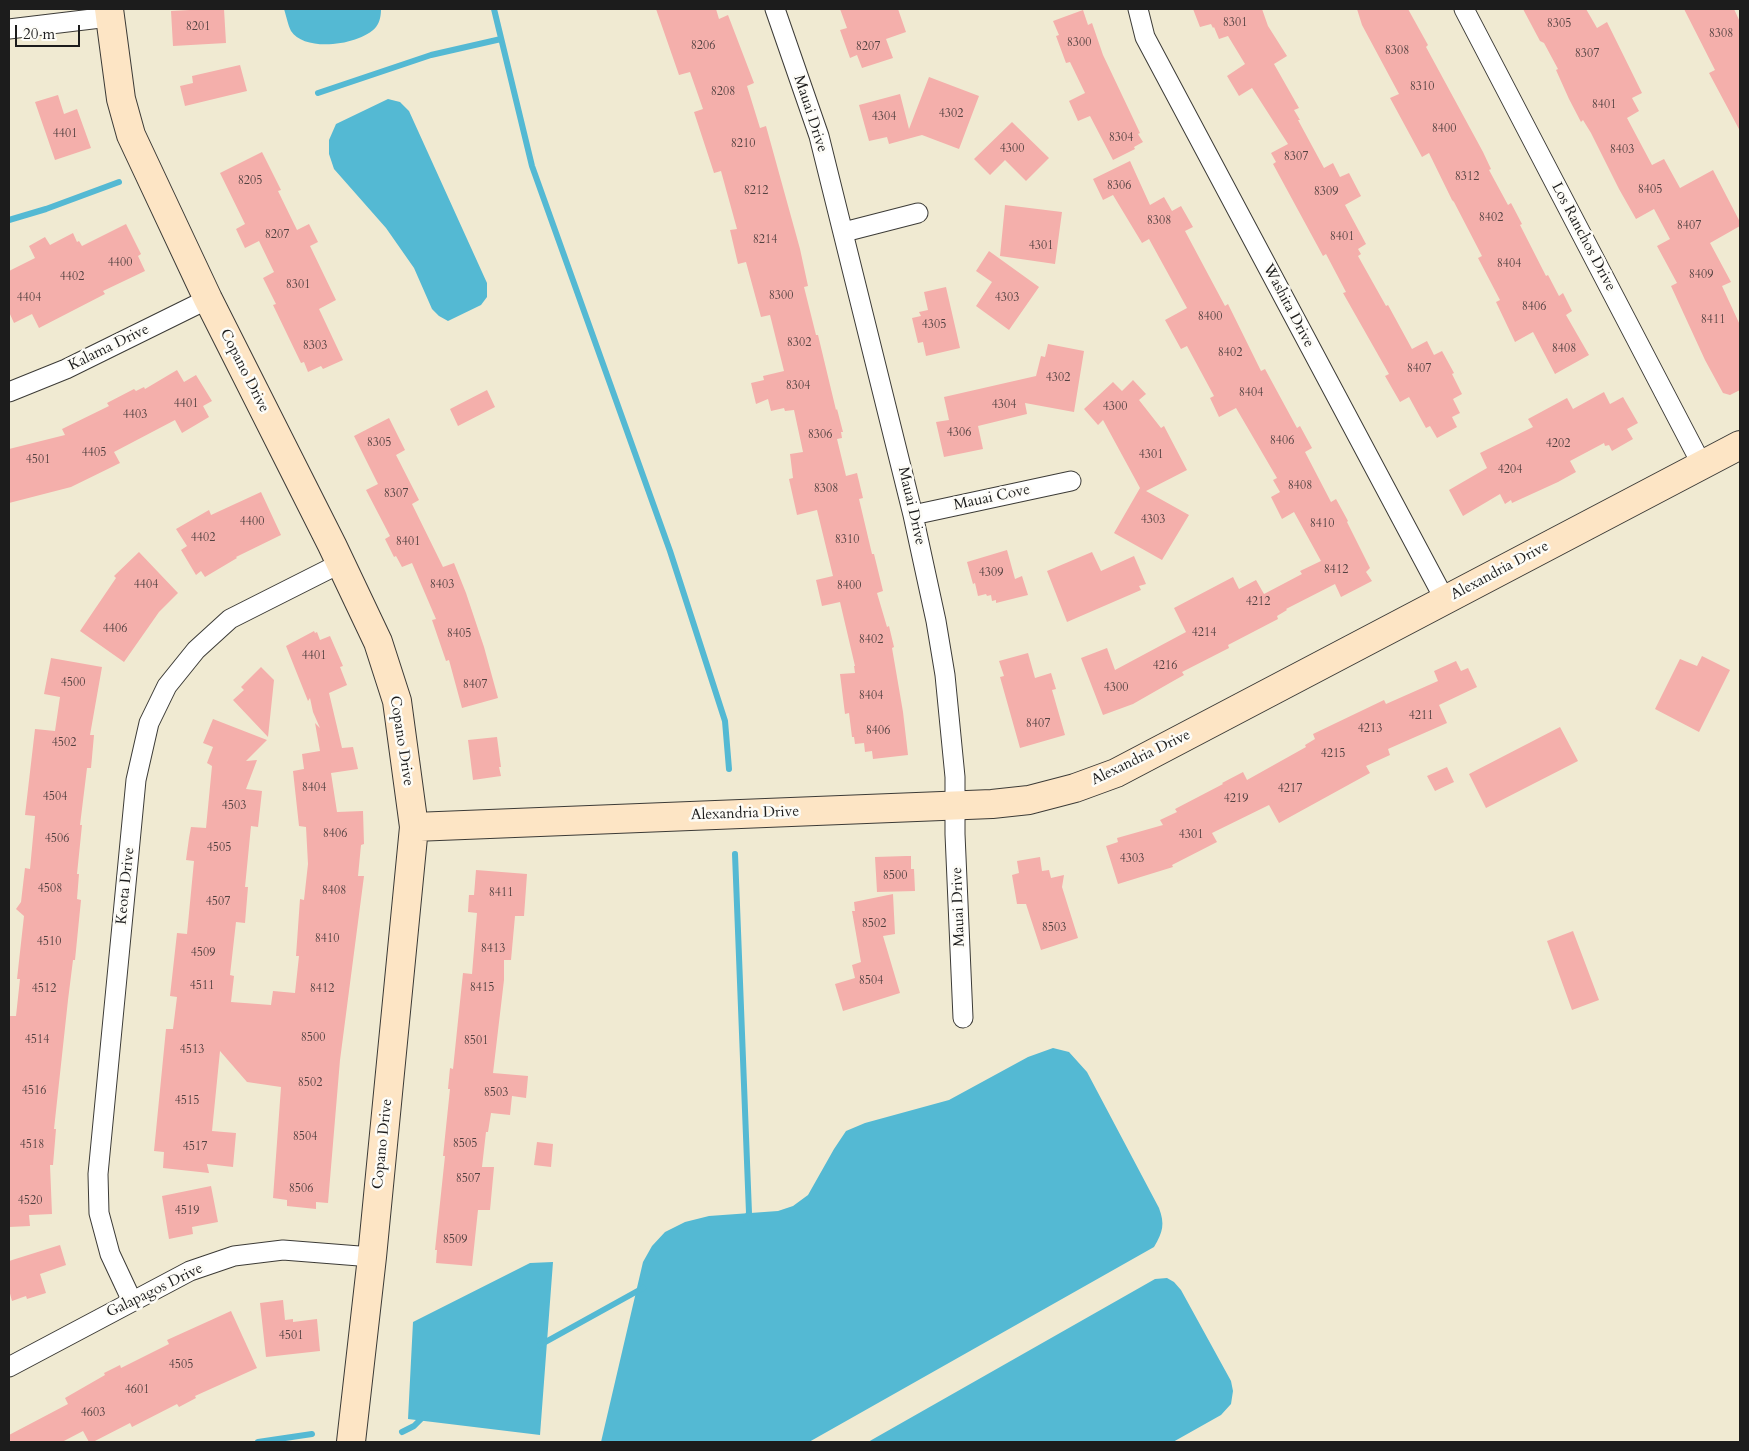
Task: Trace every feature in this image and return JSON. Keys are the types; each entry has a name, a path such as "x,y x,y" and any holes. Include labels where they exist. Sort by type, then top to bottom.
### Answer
{"street":[{"name":"Mauai Drive","path":"775,9 819,136 913,515 936,621 945,675 955,777 954,806 963,1018"},
{"name":"Washita Drive","path":"1138,9 1146,37 1445,600"},
{"name":"Los Ranchos Drive","path":"1464,9 1702,465"},
{"path":"9,30 109,13"},
{"name":"Copano Drive","path":"109,13 121,99 131,135 208,299 341,563 378,642 397,700 414,827 372,1257 351,1442"},
{"path":"844,232 918,213"},
{"name":"Kalama Drive","path":"9,392 66,369 208,299"},
{"name":"Alexandria Drive","path":"414,827 954,806 1029,800 1075,788 1116,773 1740,445"},
{"name":"Mauai Cove","path":"913,515 1071,481"},
{"name":"Keota Drive","path":"132,1301 110,1254 99,1213 98,1174 136,780 149,723 167,686 196,650 230,619 341,563"},
{"name":"Galapagos Drive","path":"9,1367 190,1271 234,1256 283,1250 372,1257"}],"water":[{"path":"284,9 381,9 376,27 369,33 346,42 320,44 298,38 291,31"},
{"path":"388,99 400,102 409,111 487,283 487,297 481,305 448,321 432,309 414,268 386,228 334,169 329,154 329,140 336,124"},
{"path":"1053,1048 1069,1052 1087,1072 1159,1208 1162,1228 1154,1247 809,1442 601,1442 643,1262 652,1246 665,1232 685,1222 709,1216 778,1211 793,1206 808,1195 846,1131 865,1123 949,1100 1028,1057"},
{"path":"553,1262 540,1435 408,1419 413,1322 530,1263"},
{"path":"1167,1278 1174,1282 1181,1290 1231,1381 1233,1391 1231,1404 1221,1415 1173,1442 868,1442 1155,1279"}],"building":[{"path":"224,9 226,43 173,46 171,11"},
{"path":"656,9 716,9 719,19 728,15 754,83 747,86 760,128 766,126 800,249 808,286 804,287 843,432 841,432 842,438 837,439 846,476 857,473 863,498 859,499 883,591 877,593 887,627 889,626 894,647 892,648 908,755 873,759 872,751 865,752 864,743 855,744 854,737 852,737 849,713 845,714 840,674 855,673 855,666 840,602 822,606 816,580 833,576 817,510 797,515 789,479 793,478 790,454 803,452 794,410 785,411 784,408 771,411 768,399 756,404 751,383 764,380 763,376 784,371 770,315 761,317 746,262 738,264 730,230 737,229 721,171 714,173 694,112 703,109 690,72 679,75"},
{"path":"840,9 898,9 906,32 886,39 893,58 862,68 857,55 850,58 840,30 847,28"},
{"path":"1193,9 1262,9 1268,26 1287,56 1274,64 1299,108 1294,110 1300,120 1298,120 1324,168 1333,163 1340,177 1349,173 1361,196 1345,205 1366,244 1358,249 1361,254 1358,256 1412,349 1427,341 1434,355 1442,351 1454,373 1452,374 1462,394 1453,399 1460,413 1452,417 1457,427 1437,438 1430,426 1426,428 1409,397 1400,402 1385,376 1389,374 1343,293 1346,292 1326,254 1323,256 1273,164 1276,162 1271,153 1288,144 1252,88 1239,96 1227,76 1245,64 1228,36 1219,39 1211,24 1200,27"},
{"path":"1357,9 1408,9 1428,45 1426,47 1483,152 1491,169 1489,170 1508,205 1511,203 1522,224 1520,225 1546,276 1548,275 1559,296 1563,293 1572,311 1566,315 1589,355 1555,374 1533,332 1515,342 1496,302 1500,300 1478,258 1482,256 1429,153 1422,157 1390,98 1399,94 1362,25"},
{"path":"1523,9 1586,9 1597,28 1607,22 1642,93 1632,98 1639,111 1627,118 1652,165 1664,159 1680,188 1713,170 1740,222 1740,226 1710,243 1731,282 1722,286 1740,325 1740,390 1730,395 1723,393 1705,360 1671,286 1677,283 1657,246 1670,239 1654,209 1636,219 1591,133 1583,120 1581,122 1556,70 1558,69"},
{"path":"1684,9 1734,9 1740,22 1740,131 1709,73 1715,70"},
{"path":"1083,10 1088,25 1092,23 1103,55 1143,142 1134,147 1135,149 1113,160 1090,116 1078,121 1069,101 1085,93 1070,62 1066,63 1056,36 1059,35 1053,21"},
{"path":"240,65 247,91 185,106 180,86 193,83 192,76"},
{"path":"929,77 979,96 959,149 922,135 889,144 887,137 869,141 859,105 900,94 909,129"},
{"path":"58,95 64,114 77,109 91,148 55,160 35,102"},
{"path":"1012,122 1049,158 1026,181 1005,160 990,175 974,159"},
{"path":"262,152 281,190 278,191 297,230 309,224 318,242 310,246 336,300 319,309 343,360 323,369 321,366 308,372 304,362 301,363 273,305 276,304 263,278 274,272 259,241 245,248 236,229 245,224 220,173"},
{"path":"1130,161 1150,205 1164,197 1172,211 1181,206 1193,227 1185,231 1225,306 1228,304 1261,371 1265,369 1297,428 1300,426 1312,448 1305,452 1331,502 1336,499 1348,521 1370,568 1366,572 1372,581 1341,597 1335,584 1286,609 1277,616 1278,619 1228,645 1229,648 1182,672 1184,675 1133,704 1103,715 1081,658 1107,648 1115,670 1186,632 1174,608 1233,577 1239,589 1256,580 1264,594 1302,574 1300,571 1321,561 1294,512 1282,519 1271,497 1280,492 1273,480 1277,478 1236,408 1219,417 1210,398 1214,396 1187,346 1181,349 1165,320 1187,308 1149,239 1142,243 1113,195 1103,200 1093,179"},
{"path":"1005,205 1062,212 1055,264 1000,256"},
{"path":"126,224 141,254 138,256 145,271 103,291 105,294 39,328 32,314 14,323 9,312 9,271 35,258 29,246 45,237 50,245 73,233 77,242 79,241 82,246"},
{"path":"989,251 1039,287 1009,330 976,306 992,282 976,271"},
{"path":"946,287 960,348 926,356 923,342 918,343 912,318 921,316 919,312 928,310 924,292"},
{"path":"1048,344 1084,351 1074,412 1025,403 1027,414 978,426 983,449 944,457 936,422 949,420 944,397 1036,376 1041,356 1045,357"},
{"path":"177,370 184,382 196,375 212,401 203,406 209,417 182,433 175,420 114,452 120,463 71,487 9,503 9,449 65,435 62,429 109,406 107,403 134,389 136,391 144,387 145,389"},
{"path":"1133,380 1146,394 1139,400 1161,428 1164,426 1187,470 1146,491 1189,515 1162,560 1114,533 1140,488 1103,420 1098,425 1084,409 1113,382 1122,391"},
{"path":"487,390 495,407 458,426 450,409"},
{"path":"1604,392 1610,404 1623,397 1638,423 1627,429 1633,439 1612,451 1609,445 1605,446 1604,443 1570,461 1576,472 1512,503 1511,500 1505,504 1500,494 1463,516 1449,490 1487,468 1480,453 1533,427 1528,419 1567,398 1573,409"},
{"path":"389,418 405,450 396,455 419,500 412,504 443,567 454,563 484,647 498,698 462,708 449,660 446,661 432,620 436,619 412,563 402,567 396,556 394,557 385,539 390,536 366,490 378,484 354,436"},
{"path":"261,492 281,535 236,557 205,577 201,571 196,575 181,550 187,546 176,529 209,510 211,515"},
{"path":"1007,550 1015,579 1022,576 1028,595 996,603 996,600 992,601 991,595 978,596 967,562"},
{"path":"139,552 178,593 159,612 124,662 80,631 116,578 114,576"},
{"path":"1092,552 1101,571 1134,556 1146,584 1139,586 1141,590 1067,622 1047,571"},
{"path":"314,631 315,633 317,632 320,640 330,636 343,666 340,667 347,685 329,693 342,748 353,747 358,769 331,773 337,812 363,811 364,844 361,845 358,876 364,876 340,1060 328,1203 316,1202 316,1209 287,1206 287,1200 273,1198 281,1087 247,1082 220,1051 212,1131 236,1133 233,1167 207,1164 209,1173 163,1168 164,1152 154,1151 166,1029 173,1029 177,997 170,996 177,933 187,934 194,861 186,860 189,838 191,827 206,828 212,766 207,763 213,747 203,743 213,719 267,740 246,761 257,760 246,789 262,791 258,827 251,826 245,887 248,887 245,923 236,922 230,975 234,976 231,1002 271,1005 273,991 295,993 299,956 296,956 300,899 304,900 308,864 306,827 299,826 293,771 304,769 302,754 320,751 315,723 320,728 313,712 310,698 308,701 286,646"},
{"path":"1028,653 1035,678 1051,673 1056,689 1052,690 1065,735 1020,748 1000,677 1004,676 999,661"},
{"path":"1702,656 1730,670 1699,732 1655,709 1680,659 1697,666"},
{"path":"51,658 102,667 90,735 94,735 91,768 87,768 80,825 82,825 77,874 79,874 77,899 81,900 54,1129 56,1129 53,1165 50,1165 52,1214 29,1215 30,1226 9,1227 9,1028 10,1016 16,1016 20,979 17,979 24,916 16,909 21,902 25,868 30,869 35,816 25,815 35,729 55,731 60,697 44,694"},
{"path":"1456,661 1461,671 1468,668 1477,687 1439,705 1447,723 1388,749 1390,755 1366,766 1370,773 1279,823 1269,805 1212,833 1217,842 1172,865 1173,867 1118,884 1106,846 1118,842 1117,838 1163,825 1160,820 1177,812 1175,809 1222,783 1243,772 1247,780 1306,747 1305,745 1315,739 1313,734 1384,700 1386,704 1438,681 1434,671"},
{"path":"261,667 274,680 268,737 233,700 244,690 241,687"},
{"path":"1560,727 1578,761 1486,808 1469,774"},
{"path":"497,737 501,776 473,780 468,740"},
{"path":"1447,767 1454,782 1435,791 1427,776"},
{"path":"911,856 911,869 914,869 915,891 877,892 875,857"},
{"path":"1040,857 1042,871 1049,870 1051,878 1064,875 1062,887 1078,938 1041,950 1026,904 1017,904 1012,875 1019,873 1017,861"},
{"path":"476,870 527,874 524,916 515,916 511,960 504,960 504,980 493,1073 528,1076 526,1098 512,1096 510,1115 491,1113 488,1132 486,1132 482,1167 494,1167 490,1210 478,1210 472,1266 436,1263 437,1250 435,1250 445,1156 443,1156 450,1089 448,1089 450,1068 453,1069 463,973 472,974 477,913 468,912 469,895 474,895"},
{"path":"893,894 895,934 883,936 900,993 843,1011 835,984 855,978 852,965 861,962 852,911 855,911 854,902"},
{"path":"1573,931 1599,1000 1572,1010 1547,941"},
{"path":"537,1142 553,1144 551,1167 534,1165"},
{"path":"211,1186 218,1222 192,1227 193,1234 169,1239 162,1196"},
{"path":"60,1245 66,1265 40,1274 46,1293 27,1299 26,1296 12,1301 9,1290 9,1261"},
{"path":"283,1300 285,1320 293,1319 293,1322 317,1319 320,1351 266,1357 260,1303"},
{"path":"231,1311 257,1368 195,1396 196,1398 179,1407 177,1404 132,1427 130,1423 93,1442 89,1442 83,1431 62,1442 9,1442 9,1435 68,1404 65,1398 105,1375 104,1373 120,1365 121,1368 169,1344 167,1340"}],"waterway":[{"path":"494,9 532,166 670,551 725,721 729,769"},
{"path":"318,93 431,55 501,39"},
{"path":"9,220 46,209 119,182"},
{"path":"735,854 749,1213 746,1220"},
{"path":"540,1345 643,1288"},
{"path":"402,1432 414,1426 425,1415"},
{"path":"258,1442 312,1434"}]}
